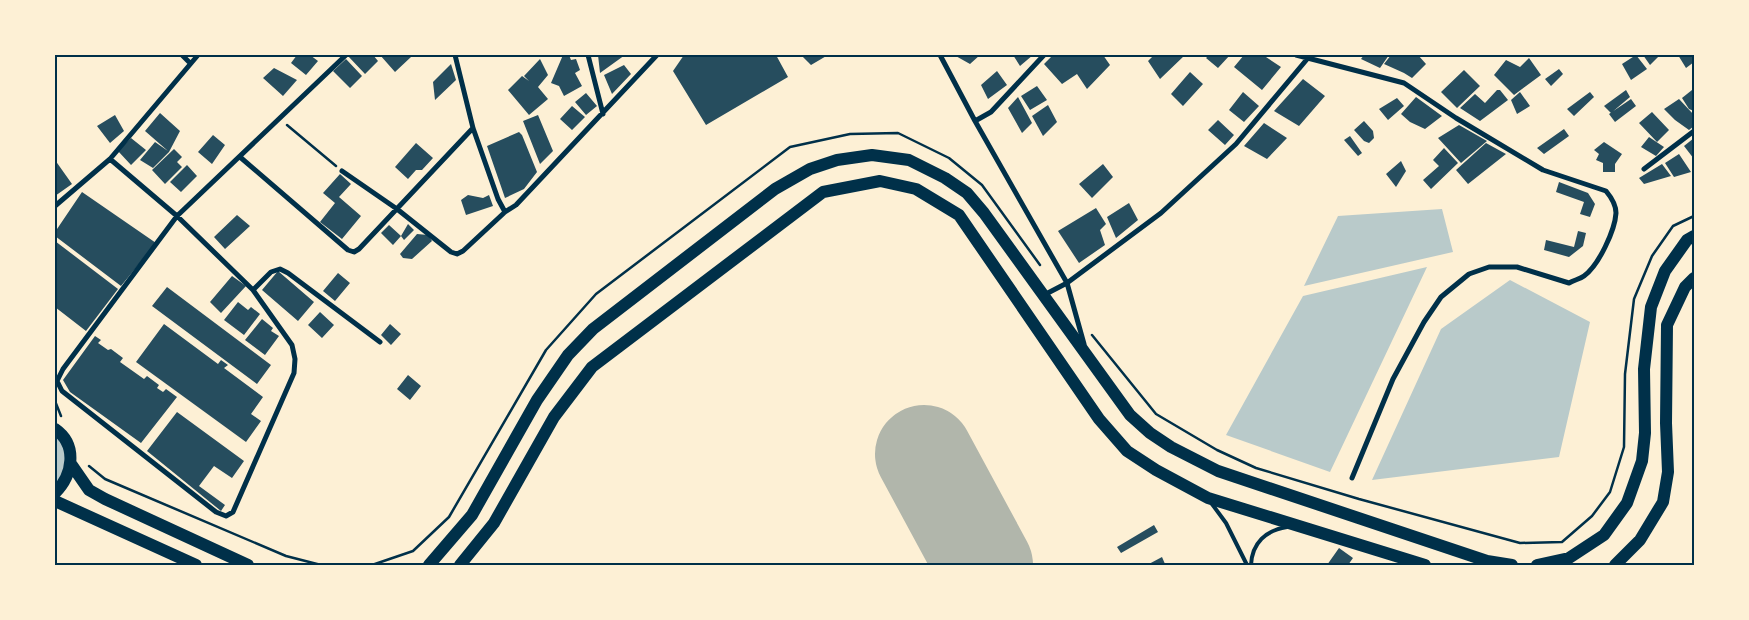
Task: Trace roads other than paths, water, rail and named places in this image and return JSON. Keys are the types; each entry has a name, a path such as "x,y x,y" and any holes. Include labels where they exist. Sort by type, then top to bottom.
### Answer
{"main road":[{"path":"429,565 472,515 537,400 568,355 593,329 775,189 810,169 837,160 872,155 909,160 945,178 968,193 1130,415 1150,433 1171,447 1218,471 1487,561 1512,565"},
{"path":"460,565 494,523 554,417 592,367 823,192 880,181 916,189 959,215 1099,419 1127,452 1208,498 1425,565"},
{"path":"1537,565 1569,558 1604,535 1627,503 1642,461 1646,433 1644,369 1652,306 1665,270 1687,240 1694,236"},
{"path":"1615,565 1640,540 1663,502 1668,472 1666,423 1668,325 1685,287 1694,278"},
{"path":"55,492 63,484 71,464 69,446 59,426"},
{"path":"71,464 89,490 104,499 248,565"},
{"path":"55,501 179,561 196,565"}],"street":[{"path":"182,55 190,63"},
{"path":"55,206 110,159 198,55"},
{"path":"110,159 177,216 253,290 292,345 295,359 294,373 233,512 226,516 216,512 62,391 57,380 63,369 177,216 346,55"},
{"path":"455,55 473,128 498,199 506,212"},
{"path":"588,55 603,114"},
{"path":"342,171 397,209 451,252 457,254 463,251 516,205 657,55"},
{"path":"940,55 1067,284 1087,356"},
{"path":"975,121 991,112 1044,55"},
{"path":"1296,55 1404,83 1456,118 1543,170 1606,191 1612,197 1616,211 1612,230 1597,262 1584,276 1569,282 1517,267 1489,267 1469,274 1441,297 1424,322 1393,379 1352,478"},
{"path":"1043,295 1067,284 1161,214 1236,144 1308,58"},
{"path":"240,157 348,250 354,252 359,249 473,128"},
{"path":"1644,168 1694,131"},
{"path":"253,290 271,272 280,269 380,342"}],"lane":[{"path":"1208,498 1226,523 1247,565"},
{"path":"1251,565 1256,546 1264,536 1272,530 1297,525"}]}
